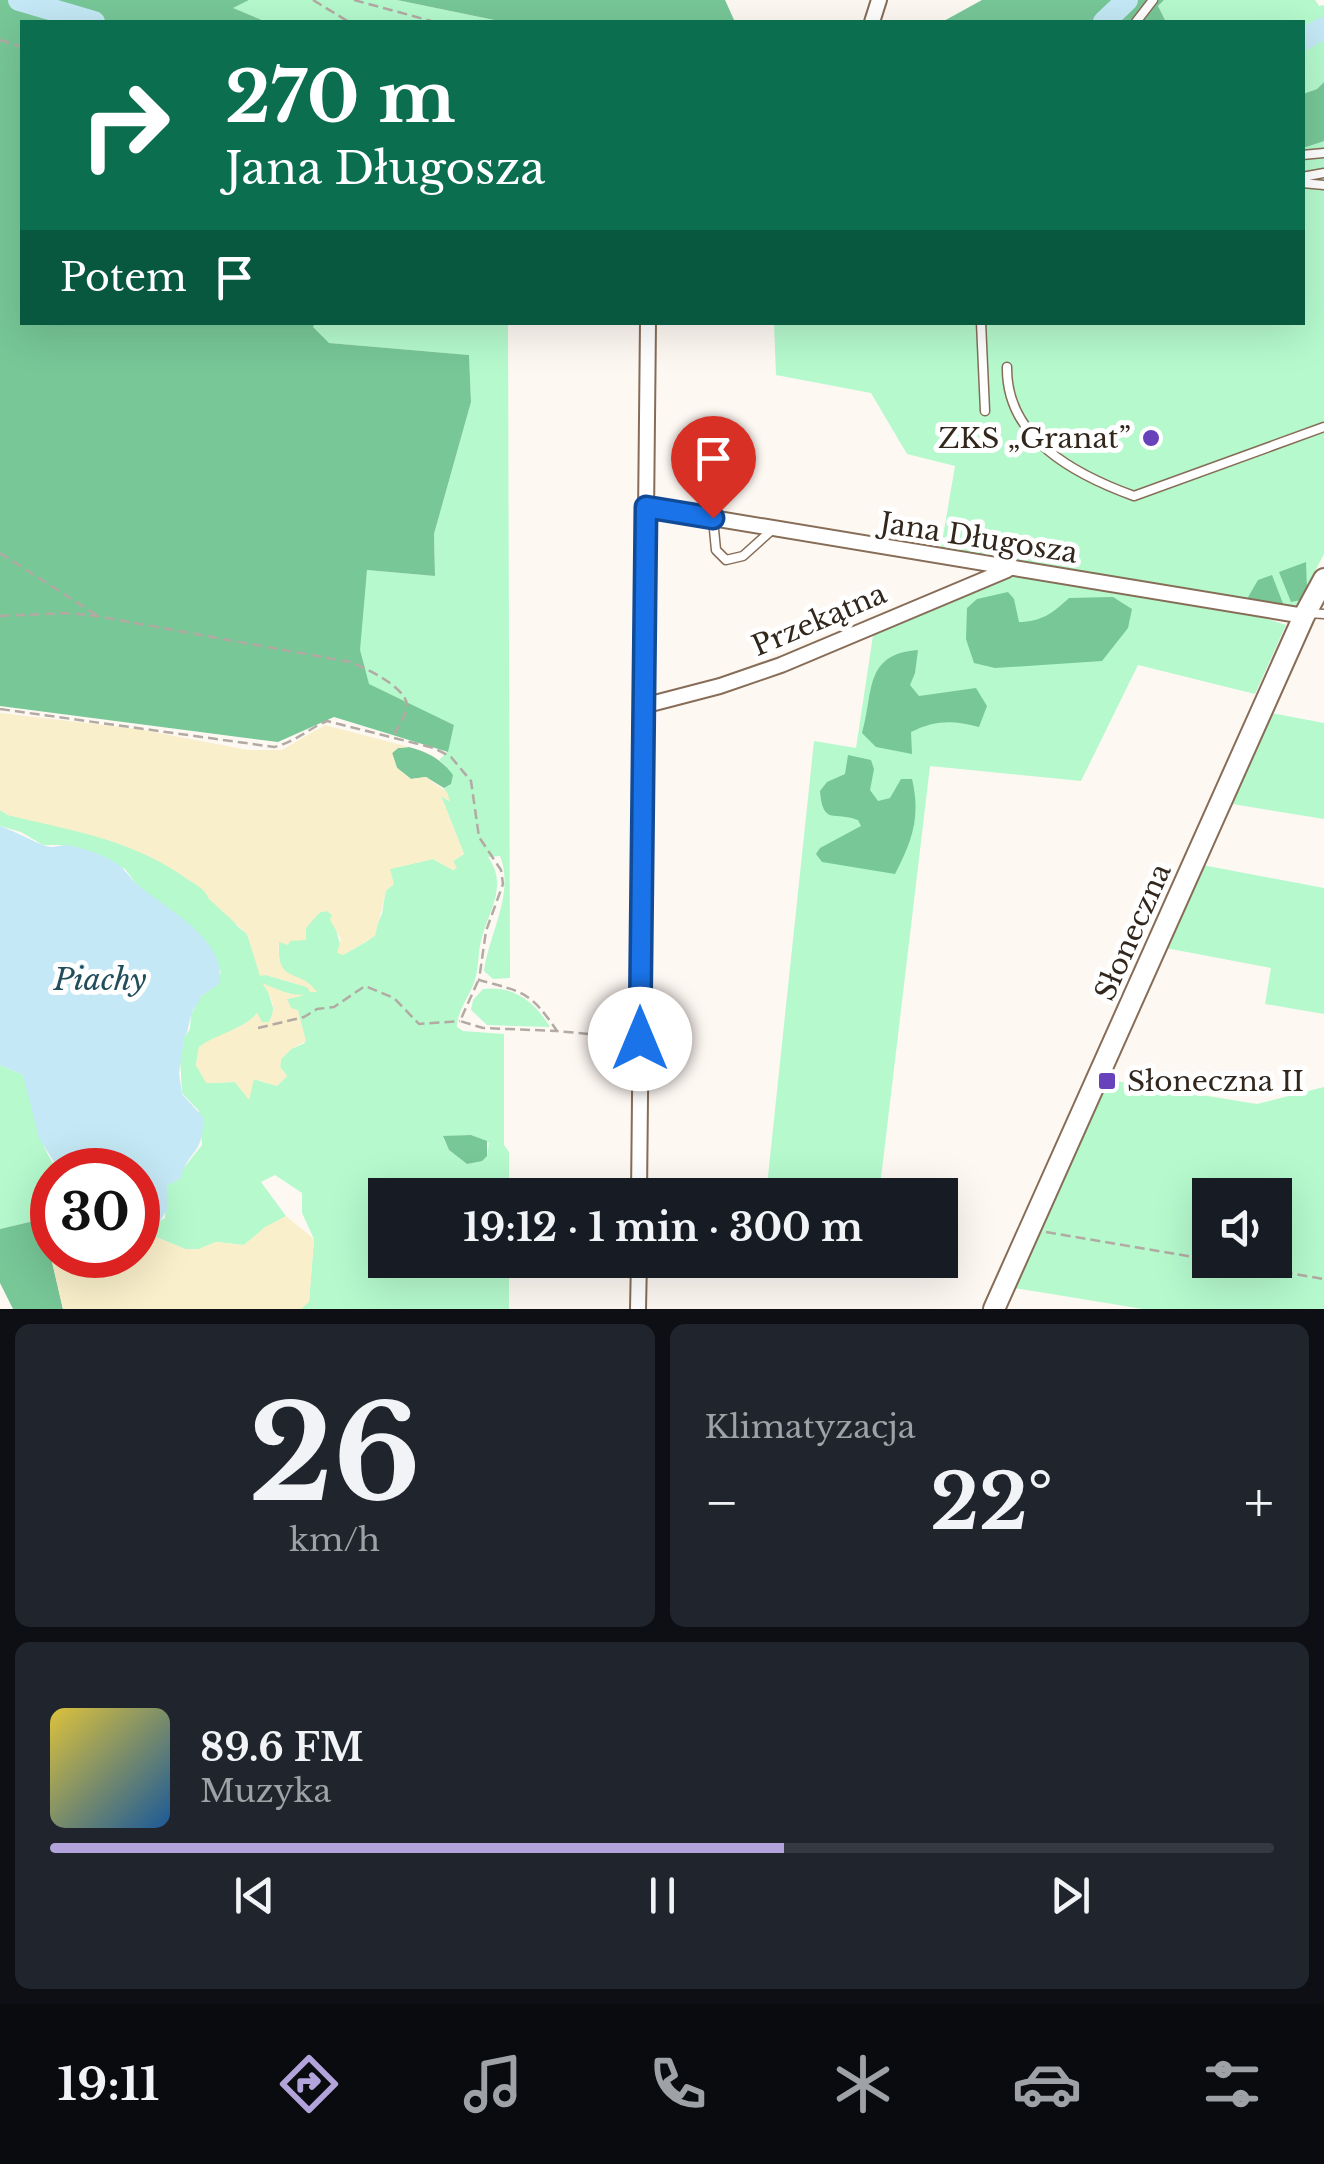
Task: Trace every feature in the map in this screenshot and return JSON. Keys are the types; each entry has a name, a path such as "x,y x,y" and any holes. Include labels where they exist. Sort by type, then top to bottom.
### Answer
{"street":[{"path":"639,1178 648,325"},
{"name":"Jana Długosza","path":"646,507 1312,614"},
{"name":"Przekątna","path":"643,706 781,665 1010,568"},
{"name":"Słoneczna","path":"994,1309 1312,614 1324,580"},
{"path":"638,1309 639,1278"}],"lane":[{"path":"1138,20 1153,0"},
{"path":"981,325 985,411"},
{"path":"1007,367 1013,404 1042,446 1104,485 1134,496 1324,427"},
{"path":"713,518 716,550 726,560 743,556 773,529"}],"path":[{"path":"314,0 347,20"},
{"path":"354,0 429,20"},
{"path":"0,553 99,616"},
{"path":"0,616 99,616 359,665 404,694 408,707 394,738"},
{"path":"0,709 274,747 293,743 328,721 452,757 471,781 479,837 501,870 503,884 486,931 479,980 460,1021"},
{"path":"479,980 536,1000 557,1031"},
{"path":"258,1028 334,1007 365,986 394,998 418,1024 460,1021 483,1028 640,1039"},
{"path":"1030,1228 1324,1280"}],"green space":[{"path":"0,0 249,0 233,8 262,20 20,20 20,325 314,325 329,343 469,355 471,402 434,534 435,576 367,570 360,650 369,684 454,725 448,752 334,717 278,742 0,706"},
{"path":"249,0 397,0 494,20 263,20 232,8"},
{"path":"397,0 725,0 734,20 494,20"},
{"path":"982,0 1164,0 1158,6 1165,20 946,20"},
{"path":"1164,0 1315,0 1319,6 1324,5 1324,82 1305,93 1305,20 1165,20 1158,6"},
{"path":"1324,82 1324,141 1305,147 1305,93"},
{"name":"ZKS „Granat”","path":"1324,133 1324,554 1296,607 940,554 955,466 907,454 871,393 776,375 774,325 1305,325 1305,142"},
{"path":"508,325 510,978 493,979 484,971 505,884 500,856 488,857 497,877 496,897 481,942 476,976 457,1027 463,1031 504,1034 504,1145 509,1152 509,1178 368,1178 368,1278 509,1278 509,1309 301,1309 309,1301 314,1239 302,1213 302,1193 275,1175 261,1182 286,1216 244,1245 216,1242 199,1249 185,1249 160,1239 168,1185 181,1178 182,1170 202,1145 199,1111 182,1093 180,1057 191,1015 221,973 206,942 137,885 125,869 63,845 43,845 0,826 0,810 139,849 201,888 232,892 236,925 247,934 266,975 307,987 307,982 283,968 279,941 290,941 320,912 327,911 332,915 343,955 369,940 382,914 389,869 433,859 456,868 453,861 464,854 441,796 449,801 444,788 451,784 446,766 439,760 448,751 454,725 368,684 357,649 367,570 435,576 434,534 471,402 469,355 328,343 313,327","holes":["267,988 300,996 287,999 305,1043 281,1059 280,1067 287,1076 277,1086 253,1079 249,1099 235,1082 207,1083 196,1065 199,1047 250,1021 257,1013 261,1022 269,1022 274,1011","471,1135 489,1143 487,1156 467,1164 449,1150 443,1137"]},
{"path":"1306,562 1307,589 1301,600 1291,602 1279,572"},
{"path":"1011,575 1246,612 1286,625 1255,694 1138,665 1081,781 930,766 881,1178 768,1178 814,741 856,748 874,629"},
{"path":"1272,575 1284,606 1247,599 1258,580"},
{"path":"1008,592 1014,599 1019,622 1046,616 1069,598 1113,597 1132,609 1128,628 1102,661 995,668 974,663 966,639 967,608 977,599"},
{"path":"918,650 910,685 919,696 976,688 987,706 979,727 944,722 920,728 911,732 912,754 876,747 862,733 874,678 888,659"},
{"path":"1261,711 1324,723 1324,819 1220,802"},
{"path":"409,747 444,765 453,775 451,784 444,788 426,777 411,779 397,768 392,753"},
{"path":"848,755 871,760 874,769 870,790 878,801 890,798 901,779 912,779 916,805 913,828 895,874 822,862 816,854 861,826 858,820 827,813 822,802 820,791 827,782 845,774"},
{"path":"1192,863 1324,888 1324,1014 1265,1004 1271,968 1155,946"},
{"path":"483,989 504,990 522,997 550,1027 487,1025 471,1010 473,1000"},
{"path":"0,1065 23,1075 45,1148 30,1148 30,1222 0,1229"},
{"path":"1097,1078 1257,1104 1324,1087 1324,1309 1143,1309 1003,1286"},
{"path":"471,1135 487,1141 487,1156 467,1164 449,1150 443,1136"},
{"path":"30,1222 30,1278 56,1278 63,1309 13,1309 0,1283 0,1229"}],"sand":[{"path":"0,713 138,729 248,750 282,750 325,725 409,747 392,753 397,768 411,779 426,777 447,792 450,801 441,796 464,854 453,861 457,868 453,870 433,859 390,869 394,884 386,891 375,936 343,955 337,953 341,939 327,911 320,912 306,928 306,940 290,941 288,945 279,942 281,964 317,992 310,992 307,987 260,976 247,934 202,889 166,865 123,845 0,810"},
{"path":"262,983 289,994 305,995 287,999 291,1008 298,1010 306,1041 281,1059 280,1067 287,1076 277,1086 254,1079 249,1100 235,1082 206,1083 196,1065 199,1047 206,1042 244,1024 257,1013 262,1022 269,1022 273,1006"},
{"path":"286,1216 314,1239 309,1302 301,1309 63,1309 56,1278 160,1278 160,1239 185,1249 199,1249 216,1242 244,1245"}],"water":[{"name":"Piachy","path":"0,826 47,846 77,847 116,863 193,928 215,954 220,968 219,984 201,996 193,1010 179,1073 182,1094 203,1117 203,1130 181,1178 168,1185 167,1210 160,1221 160,1148 45,1148 39,1138 23,1075 0,1065"}],"waterway":[{"path":"19,0 87,20"},
{"path":"1106,20 1127,0"},
{"path":"1305,38 1324,28"}],"place":[{"name":"ZKS „Granat”","path":"1151,438"},
{"name":"Słoneczna II","path":"1107,1081"}],"route":[{"path":"640,1039 646,507 713,518"}]}
